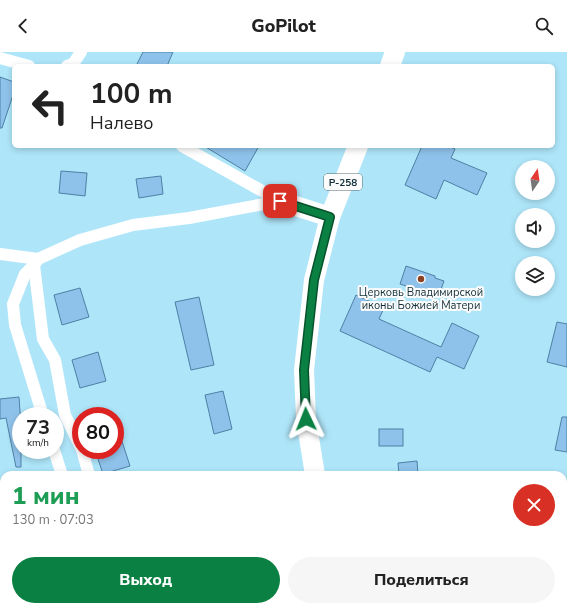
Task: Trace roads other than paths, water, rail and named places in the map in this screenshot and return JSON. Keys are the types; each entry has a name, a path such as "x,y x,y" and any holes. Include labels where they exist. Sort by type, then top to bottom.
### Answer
{"highway":[{"path":"391,64 395,52"},
{"name":"Р-258","path":"314,471 306,419 304,370 314,280 330,217 357,148"},
{"path":"280,201 330,217"}],"street":[{"path":"74,64 80,52"},
{"path":"0,58 22,64"},
{"path":"186,148 280,201"},
{"path":"40,407 15,325 13,304 25,274 36,262 80,240 133,225 189,218 280,201"},
{"path":"0,254 36,262"},
{"path":"36,262 43,339 55,360 65,415 72,430"},
{"path":"57,459 61,471"},
{"path":"84,459 88,471"}],"place":[{"name":"Церковь Владимирской иконы Божией Матери","path":"421,279"}]}
